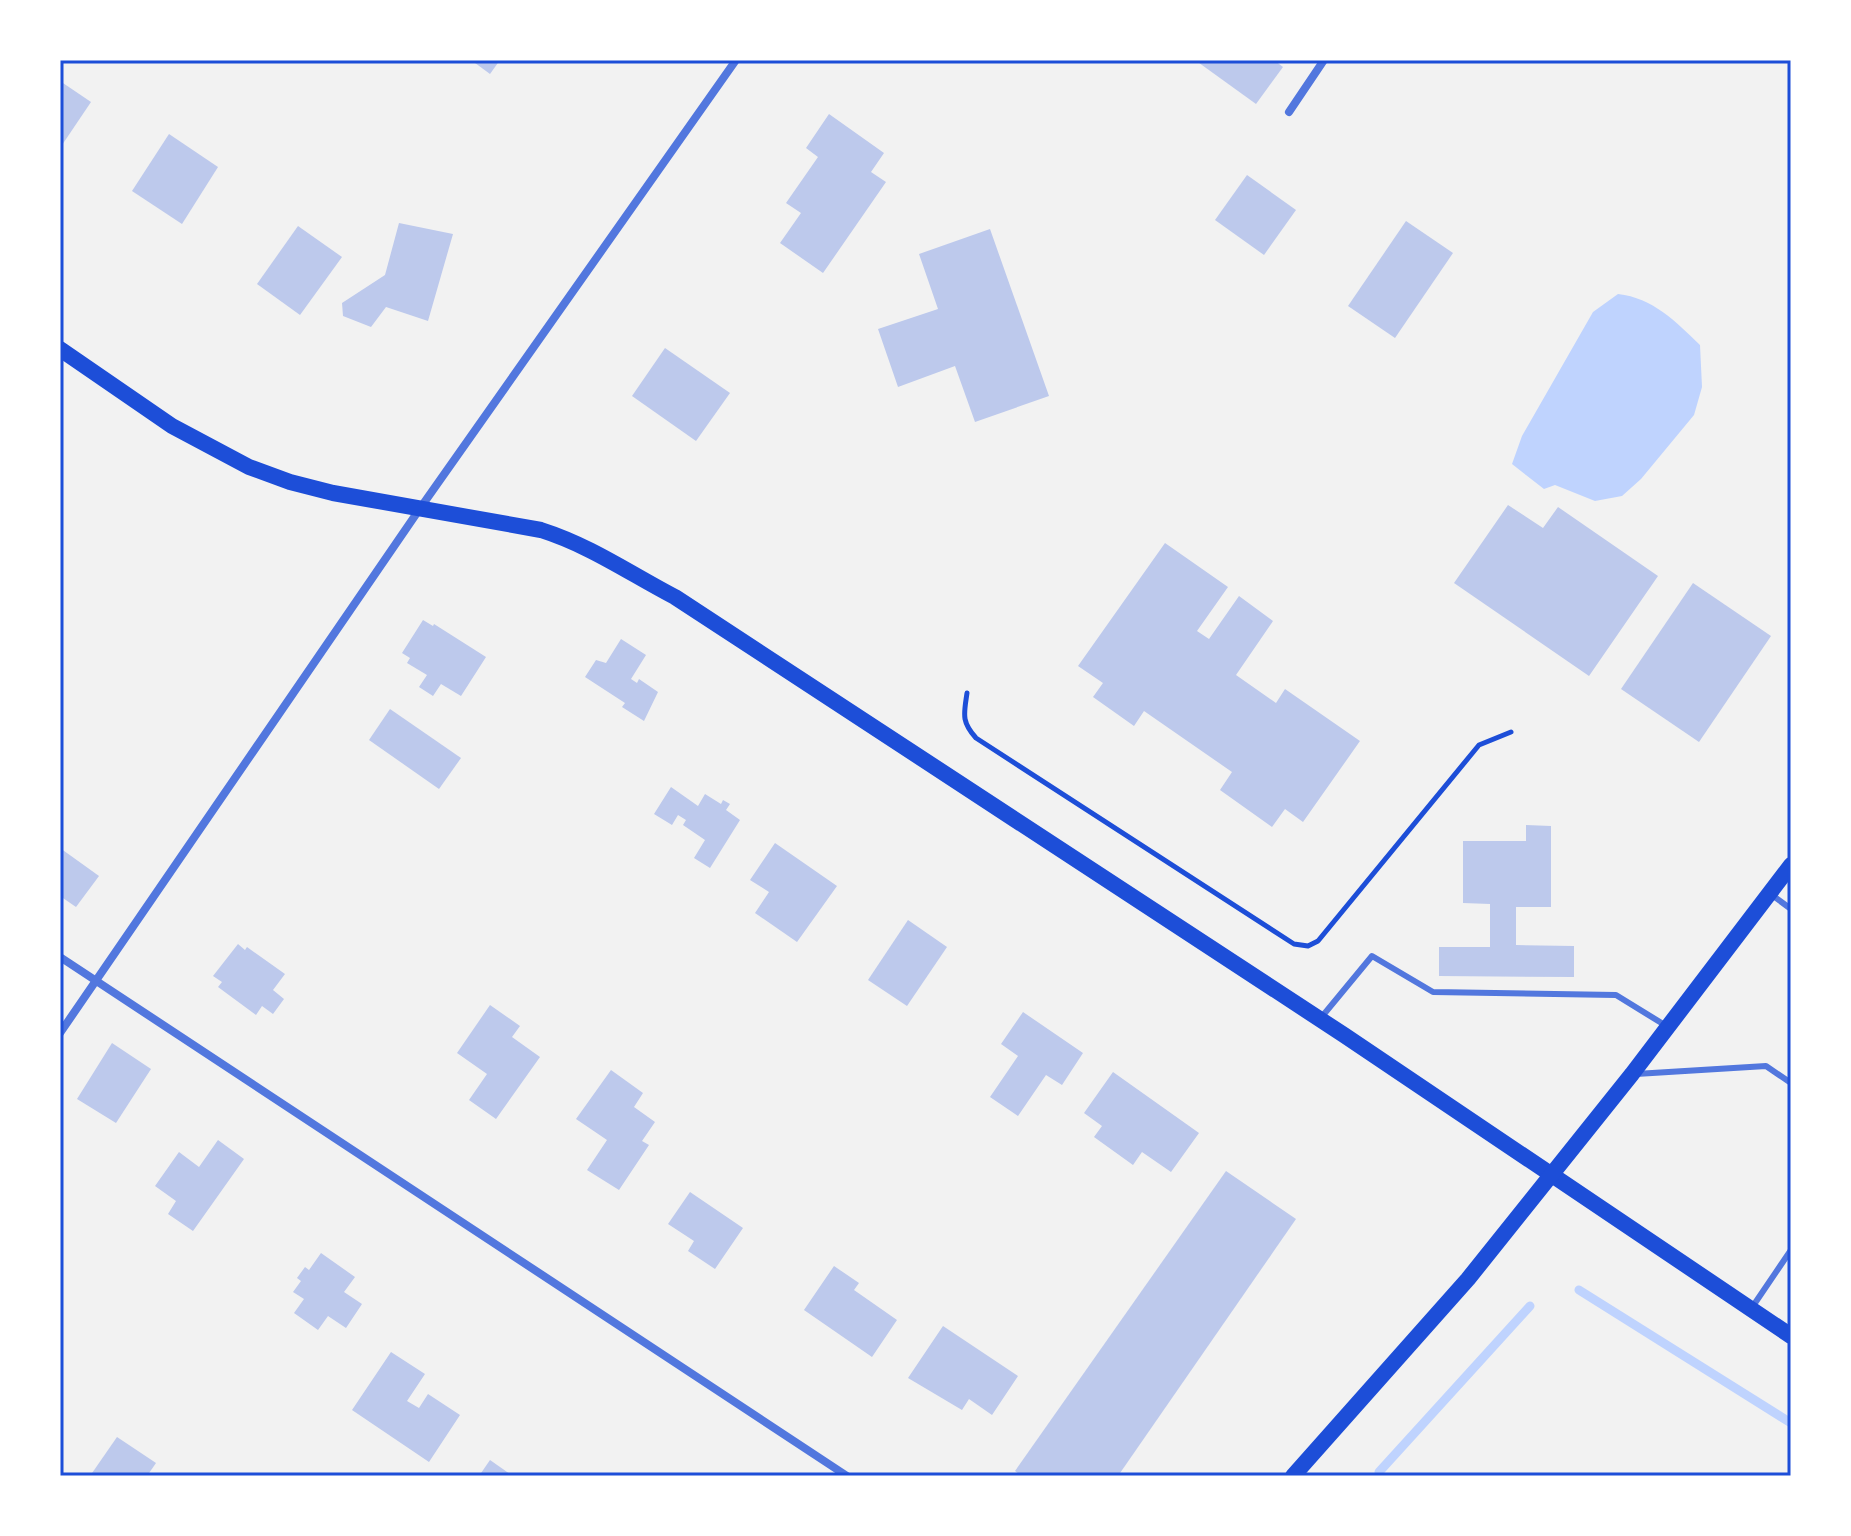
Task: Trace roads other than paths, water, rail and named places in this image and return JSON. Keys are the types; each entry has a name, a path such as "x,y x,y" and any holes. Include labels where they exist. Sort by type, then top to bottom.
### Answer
{"main road":[{"path":"60,349 172,426 249,467 304,486 541,530 606,557 675,597 1320,1020 1791,1336"},
{"path":"1303,1472 1459,1290 1632,1074 1791,865"}],"street":[{"path":"60,1033 421,507 736,60"},
{"path":"1289,112 1324,60"},
{"path":"60,957 847,1476"}],"lane":[{"path":"1770,893 1791,909"},
{"path":"1320,1020 1372,956 1433,992 1616,995 1668,1027"},
{"path":"1632,1074 1766,1066 1791,1083"},
{"path":"1751,1309 1791,1250"}],"water":[{"path":"1618,294 1653,306 1700,345 1702,387 1694,415 1641,479 1622,496 1595,501 1555,485 1544,489 1512,464 1522,436 1593,312"}],"waterway":[{"path":"1579,1290 1791,1423"},
{"path":"1379,1472 1530,1306"}]}
